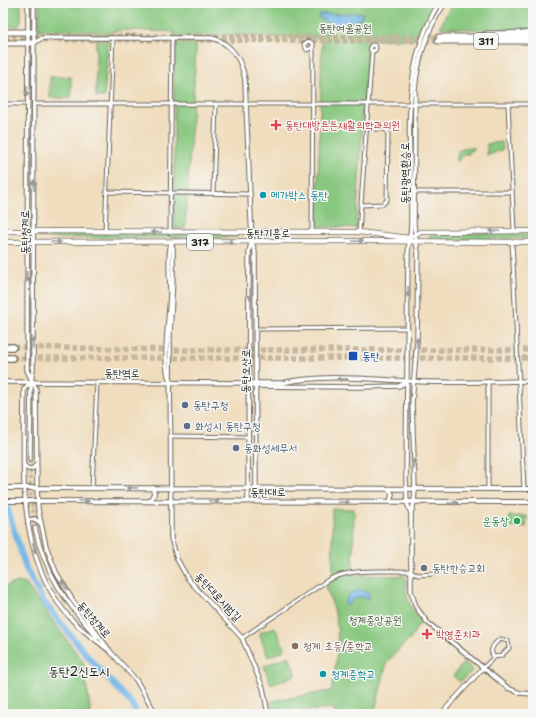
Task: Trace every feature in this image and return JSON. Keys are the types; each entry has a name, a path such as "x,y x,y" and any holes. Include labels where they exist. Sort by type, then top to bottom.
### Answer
{"highway":[{"path":"5,38 27,32 34,32"},
{"path":"452,37 533,33"},
{"name":"311","path":"533,37 452,37 439,39 484,44 533,43"},
{"path":"5,38 34,43"},
{"path":"3,347 13,346"},
{"path":"3,358 12,358"}],"main road":[{"name":"동탄기흥로","path":"5,231 312,231 359,232 417,242 533,242"},
{"path":"5,231 11,236 5,242"},
{"name":"동탄기흥로","path":"5,242 252,242 409,240 421,232 432,231 533,232"},
{"path":"430,242 428,237 432,231"},
{"name":"동탄대로","path":"3,488 533,489"},
{"path":"150,501 154,494 153,488"},
{"name":"동탄대로","path":"3,501 256,501 407,503 533,502"}],"street":[{"path":"28,3 27,370 31,382 36,389 36,478 38,509 46,546 63,584 73,601 110,652"},
{"name":"동탄청계로","path":"30,460 31,382 33,370 34,3"},
{"name":"동탄광역환승로","path":"408,328 408,253 411,224 410,84 419,45 439,3"},
{"name":"동탄광역환승로","path":"414,382 417,341 418,253 417,234 414,224 416,80 423,51 432,27 445,3"},
{"path":"34,32 42,38"},
{"path":"34,43 42,38 172,38 170,232"},
{"path":"105,232 113,38"},
{"name":"동탄오산로","path":"172,38 212,38 227,45 238,57 244,71 251,231 255,252 256,501"},
{"path":"312,231 313,105 313,60 313,47 312,42 305,42 304,47 309,50 313,60"},
{"path":"309,50 313,47"},
{"path":"359,232 372,50"},
{"path":"3,104 27,104"},
{"path":"34,104 533,104"},
{"path":"508,104 514,231"},
{"path":"213,193 216,105"},
{"path":"361,205 383,204 387,200 388,132 385,129 366,129"},
{"path":"106,192 250,194"},
{"path":"414,192 512,192"},
{"name":"동탄대로시범길","path":"172,242 170,248 170,294 166,337 167,376 170,383 171,538 182,569 188,579 242,638 263,688 268,714"},
{"name":"동탄오산로","path":"248,501 249,252 252,242"},
{"path":"512,242 524,489"},
{"path":"256,329 408,328 408,393 415,448 413,480 415,489 414,503 411,514 412,596 418,612 427,622 483,668 508,688 520,693 533,694"},
{"name":"동탄역로","path":"255,385 282,383 300,379 381,380 408,382 533,381"},
{"path":"381,380 381,386"},
{"path":"488,381 488,489"},
{"name":"동탄역로","path":"3,382 240,383 249,385 381,386 399,386 408,382"},
{"path":"31,382 24,390 24,478 28,523 37,558 54,596 74,621 110,652"},
{"path":"92,488 98,382"},
{"path":"411,514 407,503 406,489 410,402 414,382"},
{"path":"170,436 249,437"},
{"path":"24,465 28,469 32,469 36,464"},
{"path":"248,471 251,473 256,471"},
{"path":"389,489 392,494 390,502"},
{"path":"28,523 29,520 35,519 41,524"},
{"name":"동탄청계로","path":"35,528 40,550 62,596 74,612 136,680 156,714"},
{"path":"242,638 333,577 352,572 411,572 418,574 433,574"},
{"path":"441,714 494,657 501,656 508,648 508,641 505,639 500,639 491,648 491,652 494,657"}],"green space":[{"path":"3,3 21,3 21,21 19,26 3,27"},
{"name":"동탄여울공원","path":"39,3 438,3 419,39 368,39 356,228 317,226 322,38 197,35 185,229 174,228 174,32 125,30 109,32 104,97 96,97 96,32 39,30"},
{"path":"452,3 533,3 533,29 483,30 440,27"},
{"path":"50,77 71,77 71,98 50,98"},
{"path":"502,142 503,149 487,156 487,144"},
{"path":"465,148 475,148 468,154 464,154 456,163 458,151"},
{"path":"237,233 237,237 49,238 49,234"},
{"path":"533,233 533,238 431,240 429,238 430,235"},
{"name":"청계중앙공원","path":"332,509 354,509 353,575 404,576 406,579 411,607 423,622 417,627 410,640 407,641 387,662 374,714 334,714 333,708 274,714 271,701 331,691 336,663 338,638 335,614 325,587 333,581"},
{"name":"운동장","path":"509,516 527,516 526,527 508,527"},
{"path":"18,582 26,584 83,662 91,714 3,714 3,587"},
{"path":"275,627 285,650 268,657 259,633"},
{"path":"289,656 296,675 271,685 264,666"},
{"path":"464,662 473,670 460,682 453,676"}],"water":[{"path":"363,13 361,18 349,24 340,26 331,24 319,18 320,14"},
{"path":"362,590 369,594 369,599 359,597 354,599 348,606 345,603 351,593"}],"waterway":[{"path":"3,502 8,510 26,569 43,601 89,658 132,704 137,714"}],"tunnel":[{"path":"4,35 439,37"},
{"path":"5,40 438,41"},
{"path":"13,347 177,350 533,350"},
{"path":"12,358 533,358"},
{"path":"30,460 31,496 35,528"}],"place":[{"name":"동탄대방튼튼재활의학과의원","path":"276,125"},
{"name":"메가박스 동탄","path":"263,195"},
{"name":"동탄","path":"353,356"},
{"name":"동탄구청","path":"185,405"},
{"name":"화성시 동탄구청","path":"187,426"},
{"name":"동화성세무서","path":"236,448"},
{"name":"운동장","path":"517,521"},
{"name":"동탄한승교회","path":"424,568"},
{"name":"박영준치과","path":"427,634"},
{"name":"청계 초등/중학교","path":"295,646"},
{"name":"청계중학교","path":"323,674"}],"district":[{"name":"동탄2신도시","path":"79,671"}]}
